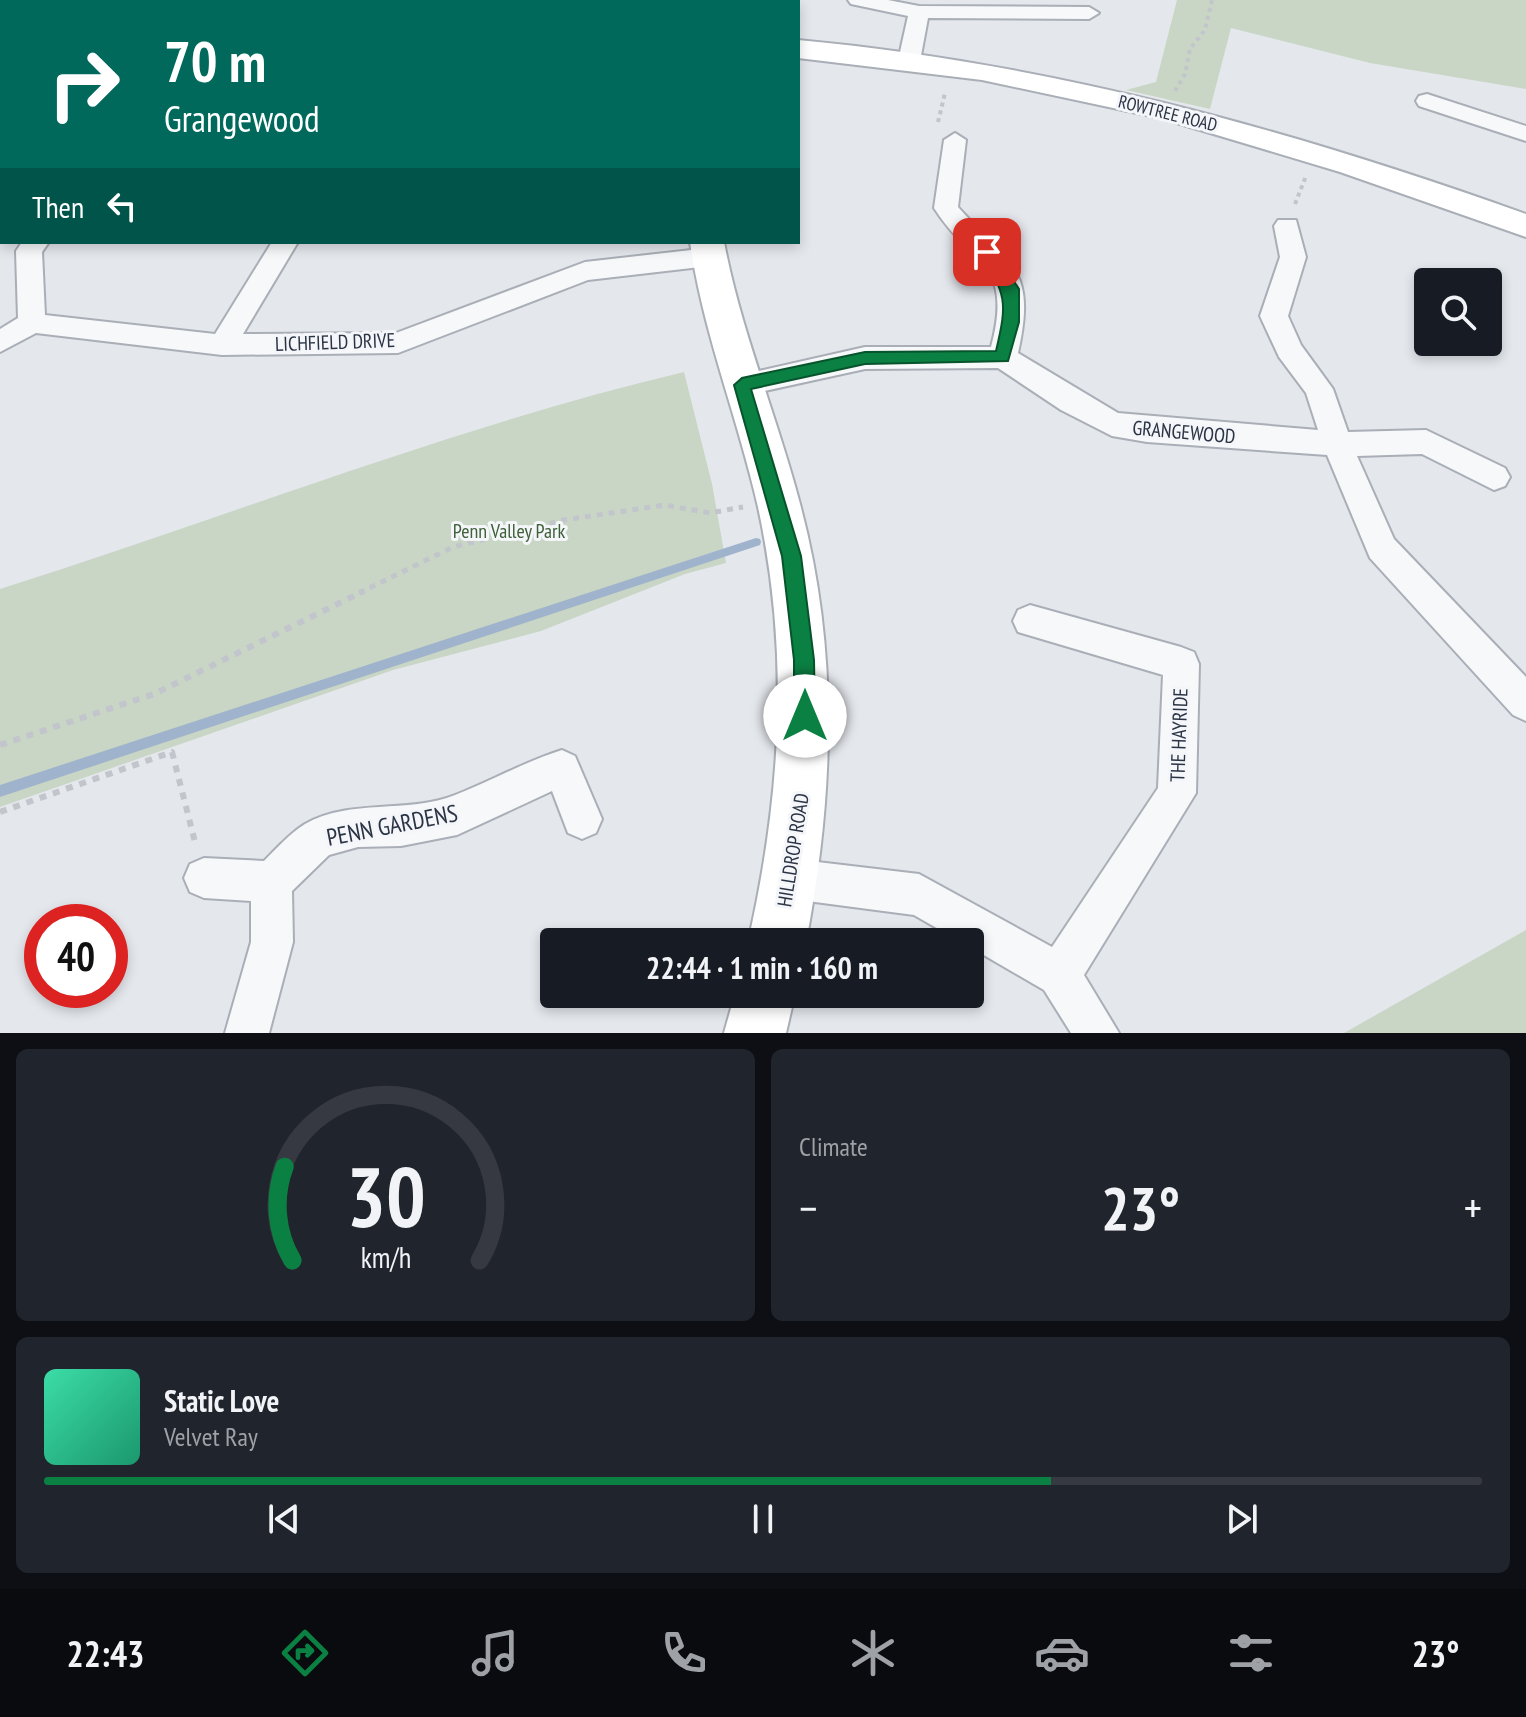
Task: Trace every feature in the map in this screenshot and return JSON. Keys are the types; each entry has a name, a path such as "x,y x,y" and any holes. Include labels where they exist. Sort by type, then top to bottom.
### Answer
{"street":[{"path":"858,0 919,12 1089,13"},
{"path":"909,61 919,12"},
{"name":"ROWTREE ROAD","path":"800,49 951,68 1160,111 1314,153 1526,226"},
{"path":"1427,101 1526,134"},
{"path":"742,385 865,358 1003,357 1011,322 1011,289 987,252 946,208 955,140"},
{"path":"1287,226 1293,257 1274,316 1289,350 1319,389 1337,444 1382,548 1526,703"},
{"path":"0,342 32,323 29,251 34,244"},
{"path":"222,345 284,244"},
{"name":"LICHFIELD DRIVE","path":"32,323 222,345 398,343 585,271 708,250"},
{"name":"HILLDROP ROAD","path":"708,250 742,385 791,556 804,660 805,772 792,879 780,928"},
{"name":"GRANGEWOOD","path":"1003,357 1071,402 1112,424 1147,430 1337,444 1426,442 1494,477"},
{"name":"THE HAYRIDE","path":"1030,621 1181,664 1177,793 1059,975"},
{"name":"PENN GARDENS","path":"271,882 317,839 358,827 401,826 457,815 526,780 562,769 582,819"},
{"path":"204,878 271,882 272,942 247,1033"},
{"path":"792,879 919,895 1059,975 1097,1033"},
{"path":"755,1033 761,1008"}],"path":[{"path":"1160,111 1185,74 1190,49 1205,30 1212,0"},
{"path":"951,68 938,123 955,140"},
{"path":"1287,226 1314,153"},
{"path":"0,745 154,694 453,547 564,520 665,505 710,513"},
{"path":"0,812 172,752 204,878"}],"green space":[{"path":"1177,0 1526,0 1526,89 1370,63 1231,28 1210,109 1126,90 1156,82"},
{"name":"Penn Valley Park","path":"684,372 712,484 726,563 685,574 541,631 393,670 0,807 0,589 511,419"},
{"path":"1526,930 1526,1033 1344,1033"}],"waterway":[{"path":"0,791 756,542"}],"route":[{"path":"805,716 804,660 791,556 757,427 742,385 865,358 1003,357 1011,322 1011,289 987,252"}]}
